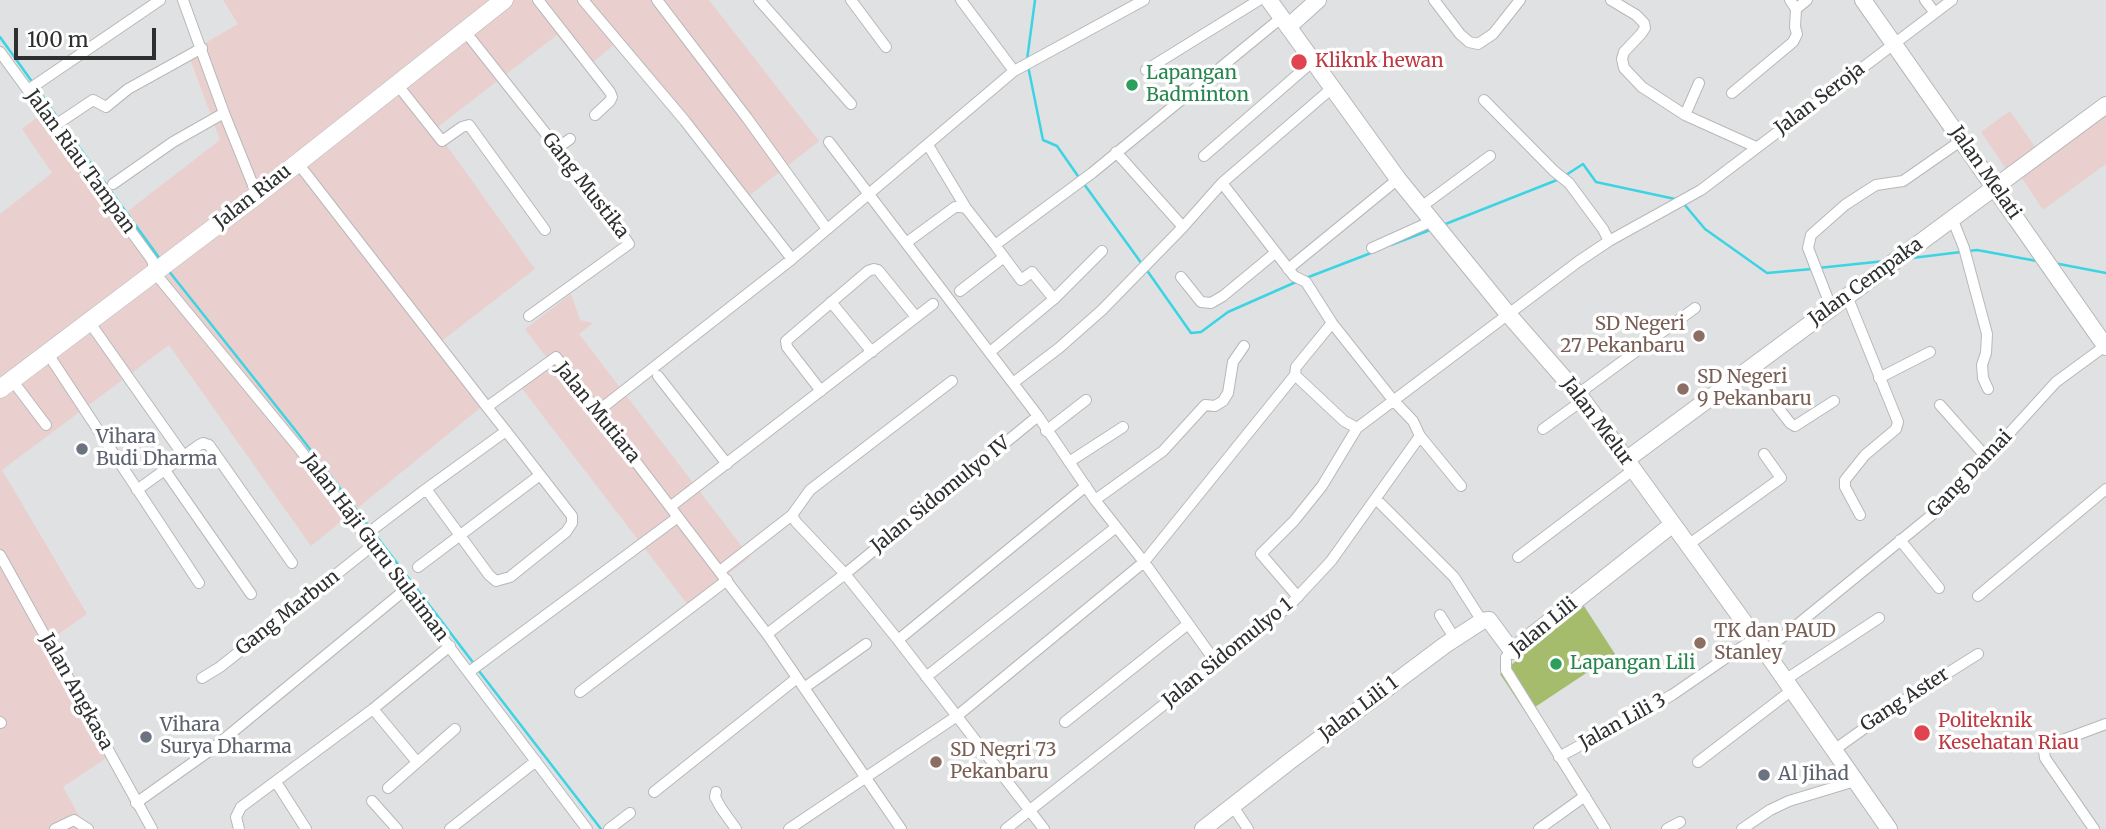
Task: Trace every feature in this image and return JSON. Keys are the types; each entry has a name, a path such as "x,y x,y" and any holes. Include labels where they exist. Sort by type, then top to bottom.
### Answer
{"main road":[{"name":"Jalan Riau","path":"6,385 257,195 504,0"}],"street":[{"path":"32,87 160,0"},
{"path":"183,0 223,113 257,195"},
{"path":"538,0 610,92 610,101 595,115"},
{"path":"583,0 685,121 792,259"},
{"path":"657,0 827,229"},
{"path":"759,0 851,104"},
{"path":"851,0 886,47"},
{"path":"961,0 1018,69"},
{"path":"598,411 792,259 1018,69 1144,0"},
{"path":"1146,70 1259,0"},
{"name":"Jalan Melur","path":"1269,0 1398,180 1580,397 1789,685 1889,829"},
{"path":"995,245 1318,0"},
{"path":"1434,0 1460,34 1469,42 1478,44 1493,34 1520,0"},
{"path":"1611,0 1644,23 1645,27 1624,52 1622,59 1624,68 1642,87 1685,115 1756,147"},
{"path":"1732,93 1793,42 1797,34 1793,5 1807,0"},
{"name":"Jalan Melati","path":"1863,0 2051,270 2103,338"},
{"path":"1925,0 1935,13"},
{"name":"Jalan Seroja","path":"1609,241 1701,190 1952,0"},
{"name":"Gang Mustika","path":"464,30 596,197 629,245 529,316"},
{"path":"58,123 95,99 106,107 128,89 202,48"},
{"name":"Jalan Riau Tampan","path":"0,52 32,87 152,260 161,269"},
{"path":"1204,156 1312,62"},
{"path":"396,83 442,142 469,125 545,230"},
{"path":"1685,115 1699,83"},
{"path":"1013,383 1068,341 1102,310 1222,183 1331,89"},
{"path":"1298,597 1261,554 1294,521 1322,486 1357,428 1609,241 1569,183 1484,100"},
{"name":"Jalan Cempaka","path":"1630,465 1748,369 2106,105"},
{"path":"113,184 173,142 223,113"},
{"path":"556,149 570,139"},
{"path":"1831,307 1808,248 1811,235 1844,205 1876,186 1903,181 1962,140"},
{"path":"829,142 1038,416 1115,528 1144,562 1217,664"},
{"path":"928,145 966,208 1021,280 1032,272 1054,299"},
{"path":"1116,152 1183,227"},
{"path":"1421,207 1490,156"},
{"path":"298,162 572,516 572,523 566,532 510,577 496,581 426,489"},
{"path":"1291,272 1398,180"},
{"path":"1222,183 1291,272 1306,282 1332,323 1413,421 1420,436 1461,486"},
{"path":"906,243 955,207 966,208"},
{"path":"1952,218 1964,248 1987,334 1982,365 1983,378 1988,389"},
{"path":"1372,248 1436,226"},
{"path":"990,352 1054,299 1102,251"},
{"path":"1181,276 1201,302 1211,303 1275,253"},
{"path":"960,290 1004,257"},
{"name":"Jalan Haji Guru Sulaiman","path":"161,269 587,829"},
{"path":"821,391 787,347 786,341 831,302 874,269 878,270 916,317"},
{"path":"1847,296 1899,426 1865,455 1844,480 1860,515"},
{"path":"831,302 872,352"},
{"path":"670,507 933,304"},
{"path":"1543,429 1695,308"},
{"path":"90,323 183,455"},
{"path":"789,829 957,716 1144,562 1295,374 1296,367 1332,323"},
{"name":"Gang Damai","path":"1760,645 1944,505 2056,382 2103,338"},
{"path":"1095,500 1163,451 1205,405 1215,406 1223,401 1228,393 1233,362 1244,346"},
{"path":"1879,378 1930,352"},
{"path":"48,354 199,583"},
{"name":"Jalan Mutiara","path":"487,407 556,358 767,634 901,829"},
{"path":"1748,369 1795,426 1834,401"},
{"path":"1295,374 1344,421 1357,428"},
{"path":"658,376 727,464"},
{"path":"580,692 723,576 792,515 810,490 951,381"},
{"path":"6,385 46,425"},
{"path":"1046,431 1086,400"},
{"path":"1940,405 1987,458"},
{"name":"Jalan Sidomulyo IV","path":"845,574 1038,416"},
{"path":"1069,463 1123,427"},
{"path":"376,527 506,431"},
{"name":"Jalan Sidomulyo 1","path":"1006,829 1289,606 1331,561 1420,436"},
{"path":"136,490 202,443 209,445 292,563"},
{"path":"1688,545 1781,478 1764,454"},
{"path":"1518,557 1630,465"},
{"path":"164,469 251,594"},
{"path":"418,567 540,475"},
{"path":"898,640 1086,486"},
{"path":"1978,596 2106,489"},
{"path":"1376,499 1454,578 1482,621 1489,620 1512,651"},
{"path":"792,515 845,574 898,640 1044,829"},
{"path":"469,672 678,517"},
{"name":"Jalan Lili","path":"1605,829 1506,670 1506,657 1673,524"},
{"path":"926,677 1115,528"},
{"path":"1900,540 1939,588"},
{"name":"Gang Marbun","path":"202,678 220,667 373,545"},
{"name":"Jalan Angkasa","path":"0,555 152,829"},
{"path":"767,634 845,574"},
{"path":"136,803 212,749 406,589"},
{"path":"1440,615 1455,639"},
{"path":"1698,762 1789,685 1879,618"},
{"name":"Jalan Lili 1","path":"1203,829 1414,667 1482,621"},
{"path":"1065,722 1188,624"},
{"path":"654,792 801,683 866,644"},
{"name":"Jalan Lili 3","path":"1559,757 1760,645"},
{"path":"239,829 237,812 247,802 373,709 450,646"},
{"name":"Gang Aster","path":"1834,750 1850,736 1978,654"},
{"path":"373,709 417,762"},
{"path":"2094,829 2045,758 2044,751 2060,741 2106,724"},
{"path":"388,788 455,729"},
{"path":"450,829 536,761"},
{"path":"1742,829 1789,801 1855,780"},
{"path":"276,782 306,829"},
{"path":"716,792 715,797 736,829"},
{"path":"1539,829 1585,796"},
{"path":"372,801 397,829"},
{"path":"1232,805 1248,829"},
{"path":"612,827 631,813"},
{"path":"55,829 74,820 88,829"},
{"path":"1667,829 1680,822"}],"shaded area":[{"path":"223,0 709,0 819,141 744,200 616,43 585,69 557,35 435,129 535,269 439,343 485,404 311,546 169,345 2,470 87,614 53,638 115,752 63,787 86,829 0,829 0,214 52,173 22,129 48,109 124,214 220,140 188,53 238,24"},
{"path":"2106,98 2106,164 2043,210 2022,178 2006,169 1981,132 2010,111 2036,148"},
{"path":"571,294 580,320 593,323 579,334 750,557 688,605 517,382 547,358 525,329"}],"green space":[{"name":"Lapangan Lili","path":"1584,606 1615,654 1526,713 1500,674"}],"waterway":[{"path":"1027,60 1035,0"},
{"path":"0,37 33,83"},
{"path":"1028,66 1043,140 1057,146 1080,179"},
{"path":"37,88 59,120"},
{"path":"63,125 160,259"},
{"path":"1566,175 1583,164 1596,182 1675,199"},
{"path":"1443,225 1557,180"},
{"path":"1084,184 1142,264"},
{"path":"1684,204 1705,229 1767,273 1812,269"},
{"path":"1391,245 1430,230"},
{"path":"1968,251 1977,250 2037,261"},
{"path":"1912,258 1961,252"},
{"path":"1306,278 1371,253"},
{"path":"1818,268 1885,261"},
{"path":"2054,263 2106,273"},
{"path":"1146,269 1191,333 1201,332 1228,312 1296,282"},
{"path":"168,270 296,431 475,665"},
{"path":"479,671 601,829"}],"place":[{"name":"Kliknk hewan","path":"1299,62"},
{"name":"Lapangan Badminton","path":"1132,85"},
{"name":"SD Negeri 27 Pekanbaru","path":"1699,336"},
{"name":"SD Negeri 9 Pekanbaru","path":"1683,389"},
{"name":"Vihara Budi Dharma","path":"82,449"},
{"name":"TK dan PAUD Stanley","path":"1700,643"},
{"name":"Lapangan Lili","path":"1556,664"},
{"name":"Politeknik Kesehatan Riau","path":"1922,733"},
{"name":"Vihara Surya Dharma","path":"146,737"},
{"name":"SD Negri 73 Pekanbaru","path":"936,762"},
{"name":"Al Jihad","path":"1764,775"}]}
